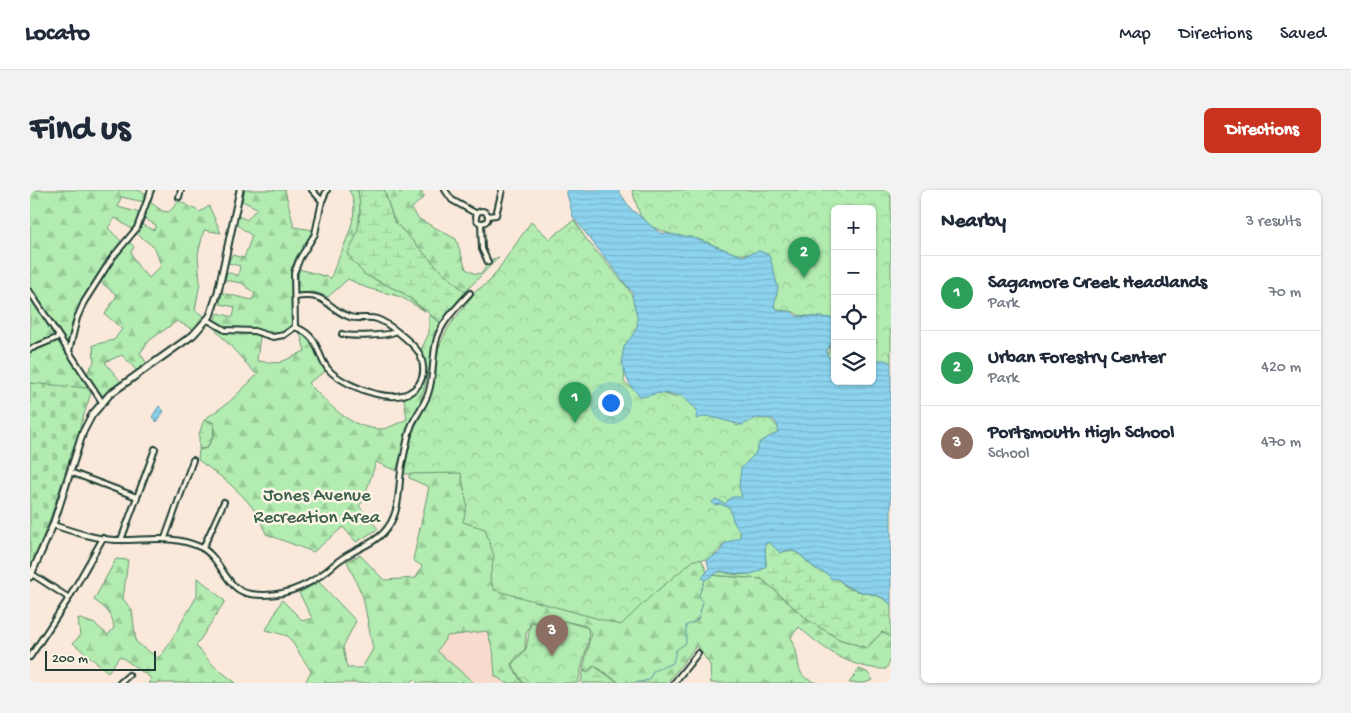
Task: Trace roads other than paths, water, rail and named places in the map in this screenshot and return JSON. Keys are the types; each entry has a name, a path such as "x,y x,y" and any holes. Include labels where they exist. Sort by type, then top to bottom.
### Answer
{"main road":[{"path":"31,576 52,525 86,426 102,402 192,335 208,320 218,292 240,190"}],"street":[{"path":"69,352 80,310 107,265 136,228 151,190"},
{"path":"179,197 180,190"},
{"path":"312,190 322,201"},
{"path":"295,327 294,273 300,258 315,234 322,201 327,190"},
{"path":"445,190 452,200 477,214"},
{"path":"488,216 496,215 502,190"},
{"path":"477,214 483,211 488,216"},
{"path":"477,214 476,219 481,223 482,250 488,262"},
{"path":"481,223 487,221 488,216"},
{"path":"30,292 102,402"},
{"path":"52,525 102,538 121,540 165,538 181,540 203,548 213,557 237,588 245,593 259,595 278,593 307,585 318,579 346,555 378,538 390,524 395,512 401,469 409,436 416,416 426,400 432,379 436,340 445,323 470,293"},
{"path":"295,298 321,298 344,314 356,318 375,318 396,332 418,351 424,371 422,379 417,387 397,396 383,396 370,393 332,373 311,336 295,327"},
{"path":"208,320 226,330 254,331 273,337 284,335 295,327"},
{"path":"342,334 354,337 370,334 390,335 396,332"},
{"path":"30,349 59,337"},
{"path":"121,540 155,449"},
{"path":"165,538 193,460"},
{"path":"70,472 137,497"},
{"path":"203,548 224,502"},
{"path":"30,657 69,598 102,538"},
{"path":"31,576 69,598"},
{"path":"674,683 698,653"},
{"path":"120,683 129,675"}],"water":[{"path":"566,190 618,190 631,209 660,233 691,237 742,256 759,251 765,253 770,257 778,288 774,306 779,311 791,311 796,316 831,318 831,343 826,352 831,359 831,385 876,385 876,360 885,360 891,363 891,605 880,597 845,585 838,579 831,579 796,552 786,551 780,553 769,542 765,544 766,566 756,573 737,574 720,571 705,580 702,578 709,569 707,560 719,553 725,543 739,538 741,533 733,521 730,508 720,504 714,505 712,502 716,499 725,504 731,497 742,497 739,486 741,468 755,454 760,442 778,432 778,426 773,419 757,418 742,425 707,416 696,419 697,410 682,396 660,393 642,397 632,388 625,374 622,359 625,345 637,326 632,292 573,217"},
{"path":"159,406 164,411 157,422 152,417"}],"waterway":[{"path":"635,683 649,680 653,671 673,663 676,650 686,643 686,626 698,619 703,603 699,595 705,580"}],"place":[{"name":"Urban Forestry Center","path":"804,278"},
{"name":"Sagamore Creek Headlands","path":"575,423"},
{"name":"Portsmouth High School","path":"552,656"}],"park label":[{"name":"Jones Avenue Recreation Area","path":"317,507"}]}
